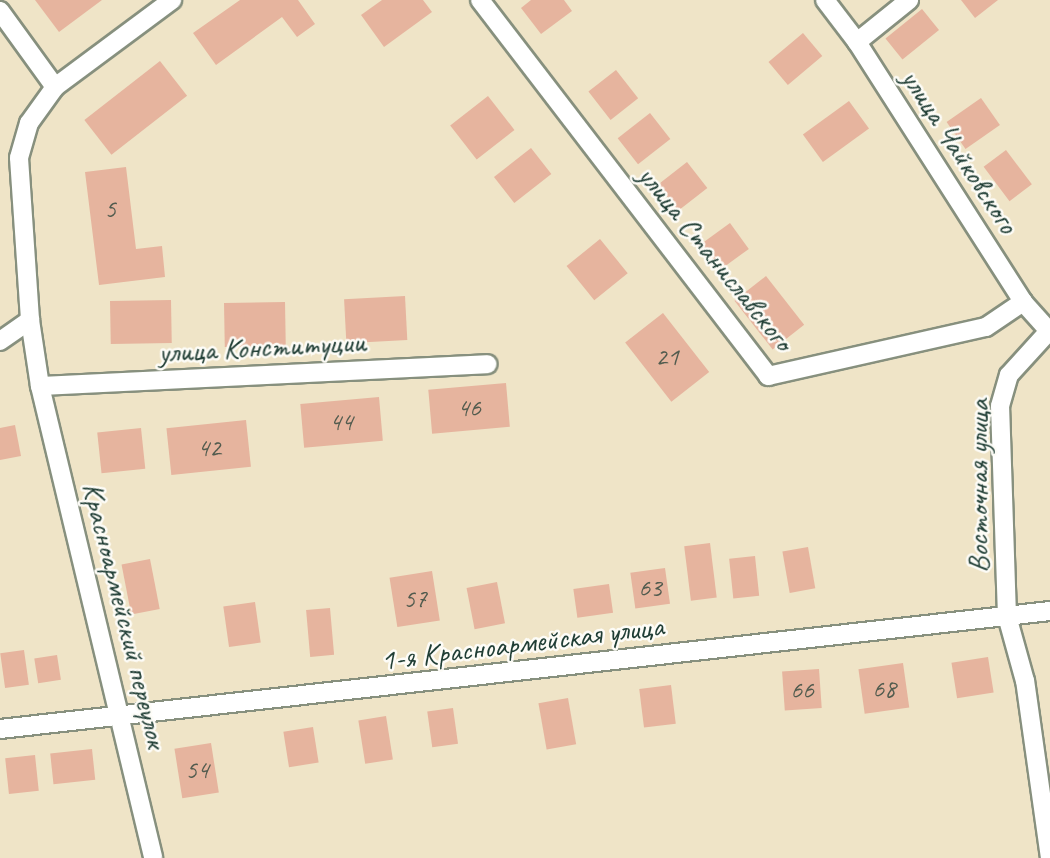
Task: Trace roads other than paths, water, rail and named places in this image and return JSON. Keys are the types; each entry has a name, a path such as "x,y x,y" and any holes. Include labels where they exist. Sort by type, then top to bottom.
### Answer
{"street":[{"name":"Красноармейский переулок","path":"153,858 122,718 40,386 30,320 19,158 29,123 55,87 172,0"},
{"name":"улица Станиславского","path":"480,0 768,376 986,327 1023,302"},
{"name":"улица Чайковского","path":"825,0 857,42 1023,302 1050,331"},
{"path":"857,42 909,0"},
{"path":"0,10 55,87"},
{"path":"0,341 30,320"},
{"name":"Восточная улица","path":"1050,331 1009,375 1000,406 1007,616 1026,681 1050,858"},
{"name":"улица Конституции","path":"40,386 487,364"},
{"name":"1-я Красноармейская улица","path":"0,729 122,718 1050,611"}]}
